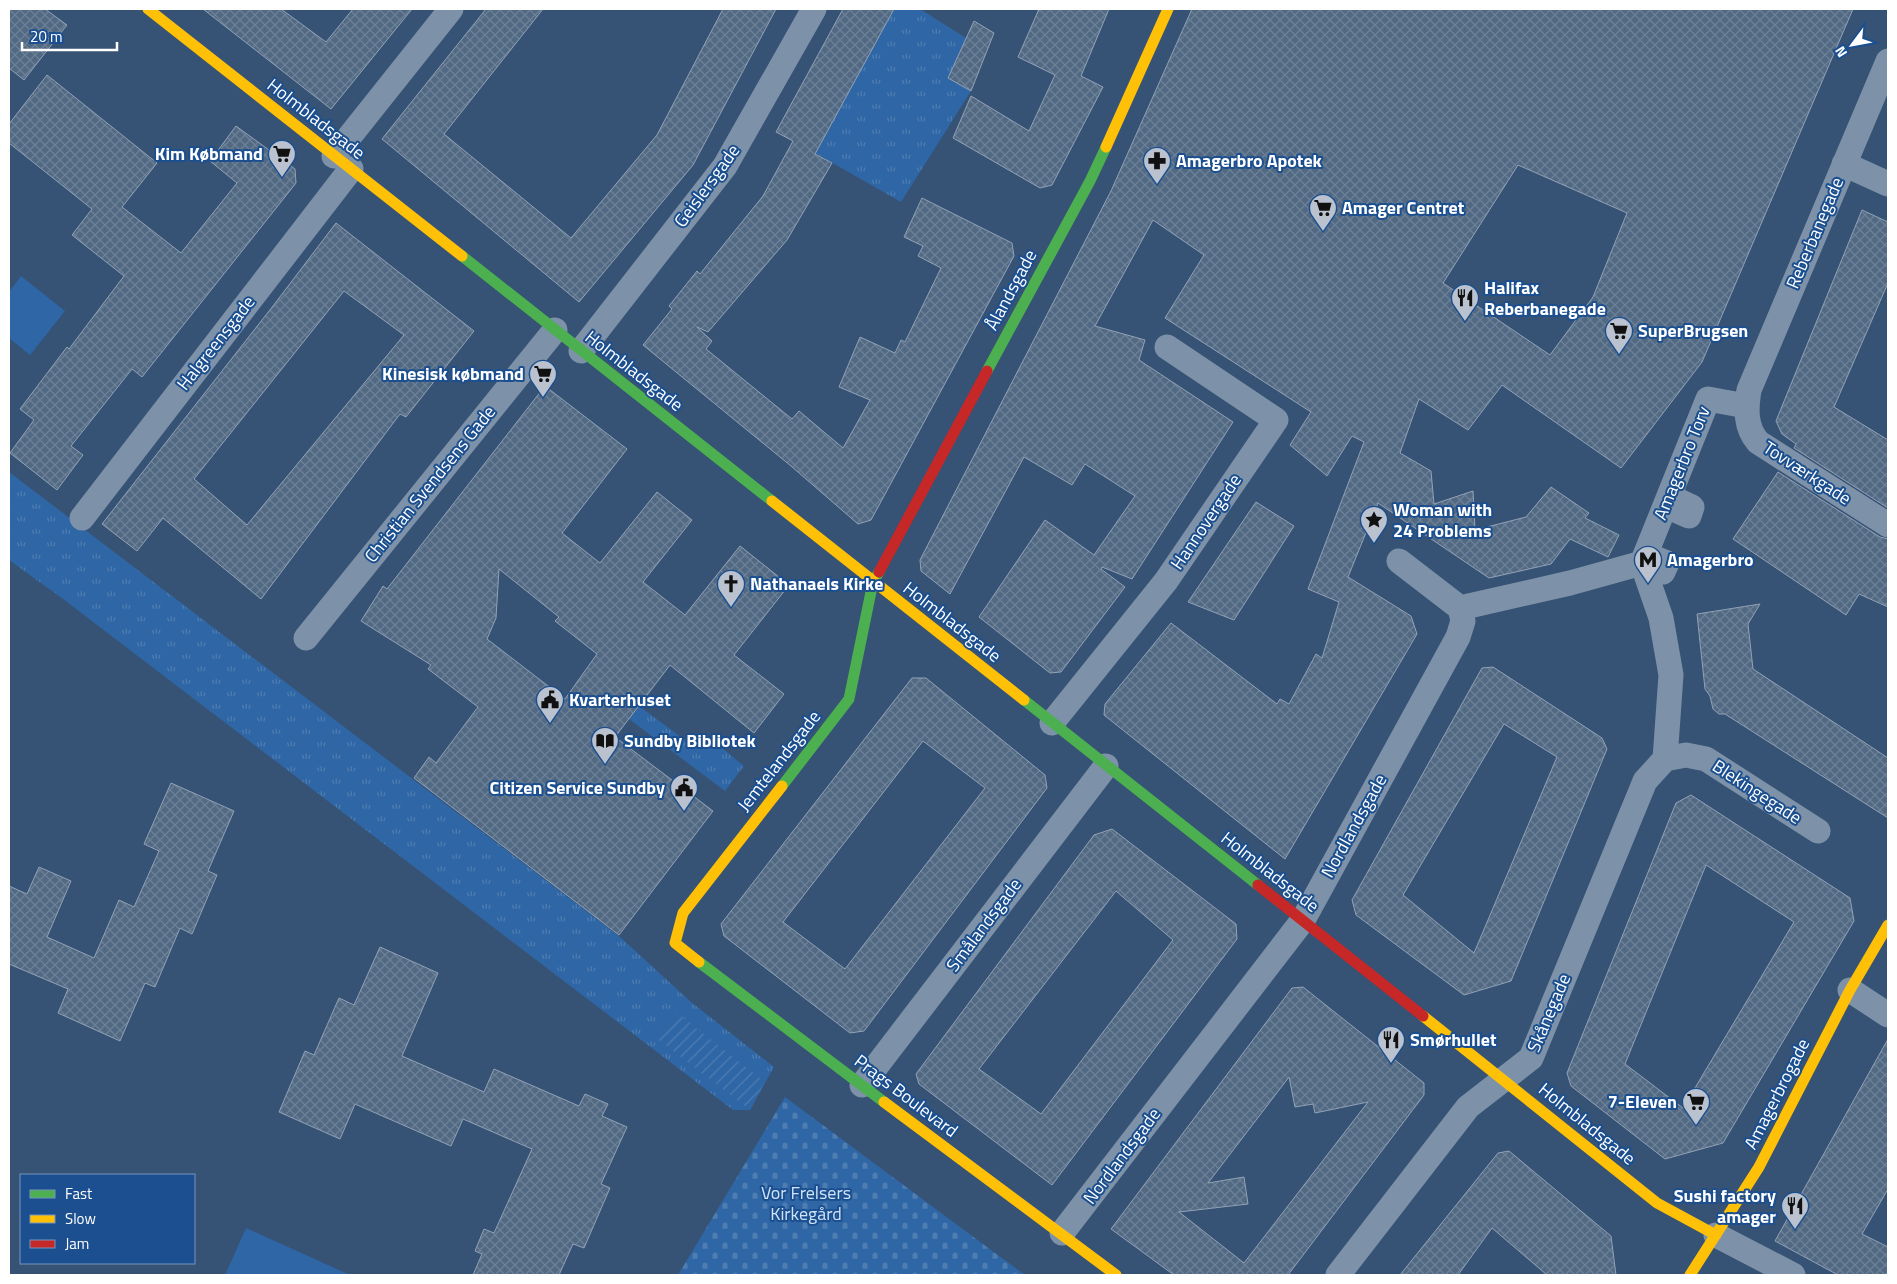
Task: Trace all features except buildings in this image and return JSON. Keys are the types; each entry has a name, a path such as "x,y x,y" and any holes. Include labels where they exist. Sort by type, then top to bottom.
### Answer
{"street":[{"name":"Holmbladsgade","path":"148,9 1502,1078 1657,1203 1716,1235"},
{"name":"Halgreensgade","path":"82,518 343,162 451,9"},
{"name":"Geislersgade","path":"582,351 725,166 814,9"},
{"name":"Ålandsgade","path":"873,582 1090,181 1168,9"},
{"name":"Reberbanegade","path":"1746,406 1749,390 1888,61"},
{"path":"1844,164 1888,184"},
{"name":"Christian Svendsens Gade","path":"306,638 554,330"},
{"name":"Hannovergade","path":"1052,723 1166,581 1276,420 1167,347"},
{"name":"Amagerbro Torv","path":"1644,564 1708,399 1746,406"},
{"name":"Tovværkgade","path":"1746,406 1749,425 1754,438 1758,442 1888,525"},
{"path":"1399,561 1460,608 1644,564 1662,618 1671,675 1665,759"},
{"name":"Jemtelandsgade","path":"675,943 683,912 848,699 873,582"},
{"name":"Nordlandsgade","path":"1062,1233 1302,920 1458,637 1463,621 1460,608"},
{"name":"Blekingegade","path":"1665,759 1686,755 1706,759 1818,830"},
{"name":"Skånegade","path":"1338,1275 1468,1107 1502,1078 1531,1058 1645,781 1665,759"},
{"name":"Smålandsgade","path":"862,1085 1106,766"},
{"name":"Amagerbrogade","path":"1690,1275 1759,1167 1850,990 1888,924"},
{"name":"Prags Boulevard","path":"675,943 1116,1275"},
{"path":"1850,990 1888,1015"},
{"path":"1716,1235 1793,1275"}],"green space":[{"path":"894,9 920,9 966,38 948,78 971,91 901,202 815,153"},
{"path":"21,276 65,311 30,355 9,338 9,292"},
{"path":"9,472 619,936 691,1002 774,1067 750,1110 733,1110 63,599 9,560"},
{"path":"639,706 693,746 704,733 744,766 725,791 629,719"},
{"path":"676,1012 765,1082 750,1110 656,1038"},
{"name":"Vor Frelsers Kirkegård","path":"785,1097 991,1250 1025,1275 678,1275"},
{"path":"246,1228 350,1275 225,1275"}],"traffic: fast":[{"path":"987,371 1090,181 1106,147"},
{"path":"462,256 772,501"},
{"path":"782,786 849,699 873,582 879,572"},
{"path":"1024,700 1258,885"},
{"path":"699,962 884,1102"}],"traffic: slow":[{"path":"148,9 462,256"},
{"path":"1106,147 1168,9"},
{"path":"772,501 1024,700"},
{"path":"699,962 675,943 683,913 782,786"},
{"path":"1690,1275 1759,1167 1850,990 1888,925"},
{"path":"1423,1016 1657,1203 1716,1235"},
{"path":"884,1102 1116,1275"}],"traffic: jam":[{"path":"879,572 987,371"},
{"path":"1258,885 1423,1016"}],"place":[{"name":"Kim Købmand","path":"282,178"},
{"name":"Amagerbro Apotek","path":"1157,185"},
{"name":"Amager Centret","path":"1323,232"},
{"name":"Halifax Reberbanegade","path":"1465,322"},
{"name":"SuperBrugsen","path":"1619,355"},
{"name":"Kinesisk købmand","path":"543,398"},
{"name":"Woman with 24 Problems","path":"1374,544"},
{"name":"Amagerbro","path":"1648,584"},
{"name":"Nathanaels Kirke","path":"731,608"},
{"name":"Kvarterhuset","path":"550,724"},
{"name":"Sundby Bibliotek","path":"605,765"},
{"name":"Citizen Service Sundby","path":"684,812"},
{"name":"Smørhullet","path":"1391,1064"},
{"name":"7-Eleven","path":"1696,1126"},
{"name":"Sushi factory amager","path":"1795,1230"}]}
